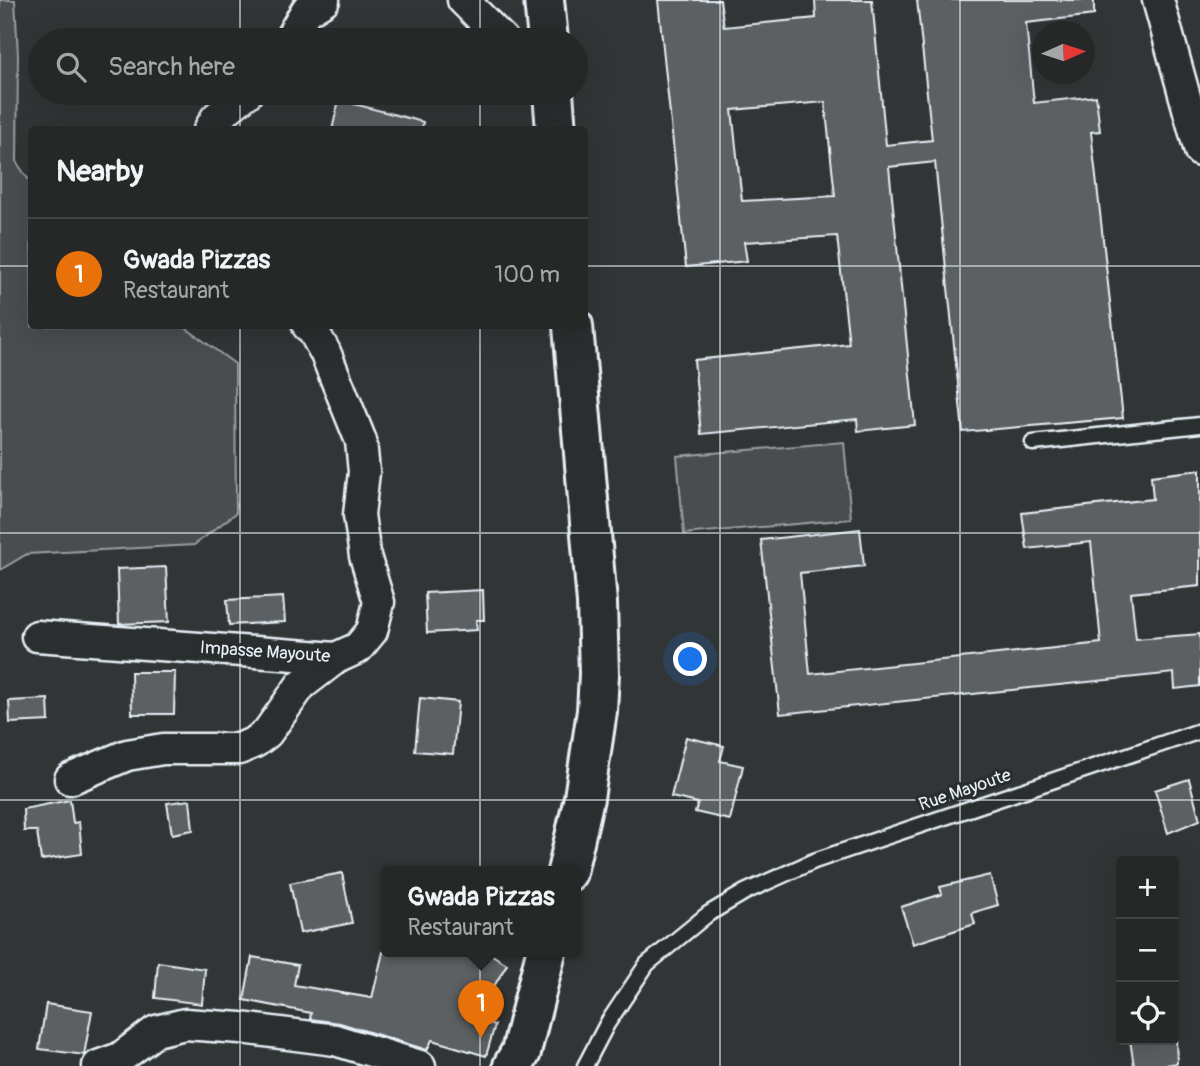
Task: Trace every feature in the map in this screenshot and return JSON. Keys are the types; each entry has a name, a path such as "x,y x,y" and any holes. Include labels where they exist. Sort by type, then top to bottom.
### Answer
{"main road":[{"path":"544,0 547,28"},
{"path":"554,105 556,126"},
{"path":"567,866 584,798 599,674 597,603 573,329"},
{"path":"519,1061 545,957"}],"street":[{"path":"296,28 306,11 324,0"},
{"path":"463,0 491,28"},
{"path":"1158,0 1196,116 1200,151"},
{"path":"211,126 216,118 232,105"},
{"name":"Impasse Mayoute","path":"37,636 336,658 358,648 372,631 379,602 365,556 359,515 363,472 361,441 325,352 312,329"},
{"path":"70,779 127,755 163,749 239,748 255,742 267,733 301,685 336,658"},
{"path":"98,1066 120,1058 156,1031 185,1024 335,1040 420,1066"}],"lane":[{"path":"1032,443 1200,425"},
{"name":"Rue Mayoute","path":"585,1066 607,1024 647,964 708,914 746,892 814,861 1200,731"}],"shaded area":[{"path":"0,0 15,0 18,55 17,163 28,179 28,329 187,329 235,364 236,513 194,545 27,554 0,570"},
{"path":"844,442 851,519 684,534 677,456"}],"building":[{"path":"658,0 720,0 724,27 816,18 815,0 872,0 886,145 932,140 917,0 1094,0 1094,15 1026,23 1034,103 1096,96 1100,131 1091,132 1123,418 963,432 935,162 889,167 915,425 858,431 857,419 701,434 694,360 849,344 837,236 744,242 747,261 686,267","holes":["825,102 835,196 742,201 732,110"]},
{"path":"338,105 358,105 423,122 422,126 333,126"},
{"path":"1200,470 1200,586 1131,593 1136,639 1200,634 1200,686 1175,689 1174,673 780,714 761,540 860,529 864,566 800,573 810,674 1101,643 1091,542 1027,549 1022,513 1153,499 1151,476"},
{"path":"166,567 169,622 119,624 117,569"},
{"path":"483,590 484,620 476,620 477,630 427,633 425,593"},
{"path":"283,597 285,622 229,625 227,600"},
{"path":"131,672 175,672 174,714 132,714"},
{"path":"420,698 458,702 453,754 415,751"},
{"path":"48,699 49,721 10,723 9,701"},
{"path":"686,737 724,746 720,761 743,766 730,820 695,812 698,803 671,797"},
{"path":"1189,779 1200,820 1168,833 1155,790"},
{"path":"70,800 73,823 79,822 82,854 41,860 37,831 24,831 23,809"},
{"path":"190,800 193,830 172,834 167,803"},
{"path":"342,873 352,923 300,933 290,883"},
{"path":"990,875 998,905 972,913 975,924 913,944 901,907 942,894 940,887"},
{"path":"252,957 298,965 294,985 372,998 382,957 495,957 507,964 475,1019 495,1025 486,1056 432,1040 427,1050 340,1023 310,1019 311,1013 244,1000"},
{"path":"158,962 205,969 202,1004 155,998"},
{"path":"46,1004 92,1011 84,1055 39,1049"},
{"path":"1131,1045 1176,1045 1177,1063 1134,1066"}],"place":[{"name":"Gwada Pizzas","path":"481,1038"}]}
